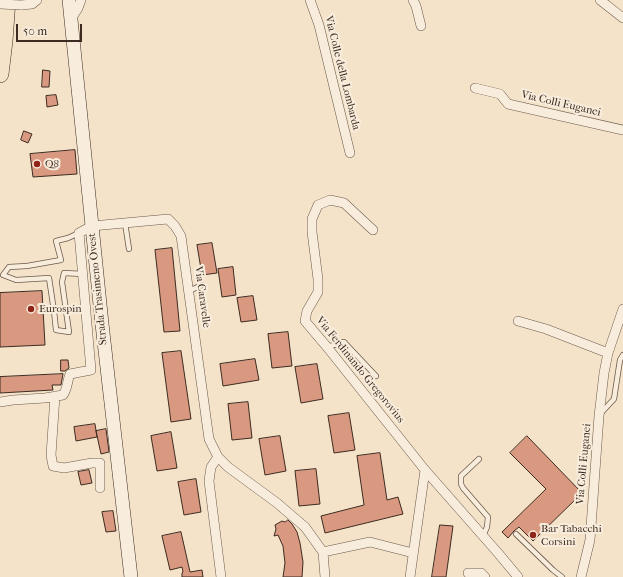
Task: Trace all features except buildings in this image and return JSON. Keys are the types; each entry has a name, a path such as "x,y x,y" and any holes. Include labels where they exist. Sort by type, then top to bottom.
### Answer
{"highway":[{"path":"0,74 4,41 14,3"}],"main road":[{"name":"Strada Trasimeno Ovest","path":"69,0 92,226 131,577"}],"street":[{"path":"0,4 32,4 37,0"},
{"path":"71,19 81,0"},
{"name":"Via Colle della Lombarda","path":"310,0 318,25 350,153"},
{"path":"413,0 421,26"},
{"path":"600,0 623,18"},
{"name":"Via Colli Euganei","path":"475,88 500,94 508,104 623,130"},
{"name":"Via Ferdinando Gregorovius","path":"374,230 344,203 330,200 318,205 312,219 318,292 307,312 306,321 425,470 483,536 515,576"},
{"name":"Via Caravelle","path":"92,226 168,219 175,226 181,236 208,439 218,457 228,467 277,502 305,527 323,552"},
{"path":"0,402 63,395 66,390 67,379 70,374 91,370 79,233 92,226"},
{"name":"Via Colli Euganei","path":"581,577 590,540 599,416 604,373 608,352 623,310"},
{"path":"518,321 546,329 608,352"},
{"path":"55,396 51,455 53,466 64,468 100,463 100,488"},
{"path":"218,457 211,467 209,481 221,577"},
{"path":"410,577 425,470"},
{"path":"325,577 323,552 370,542 413,553"},
{"path":"468,572 481,573 485,577"}],"lane":[{"path":"125,223 129,249"},
{"path":"79,233 56,241 61,260 27,266 9,267 3,275 16,280 49,278 56,330 69,332 62,282 64,273 83,274"},
{"path":"189,291 202,285"},
{"path":"327,347 344,342 376,376"},
{"path":"599,416 614,399 620,360 623,355"},
{"path":"479,459 461,476 461,480 463,488 488,517 487,527 483,536"},
{"path":"516,534 562,577"}],"place":[{"name":"Q8","path":"37,164"},
{"name":"Eurospin","path":"31,309"},
{"name":"Bar Tabacchi Corsini","path":"533,535"}]}
